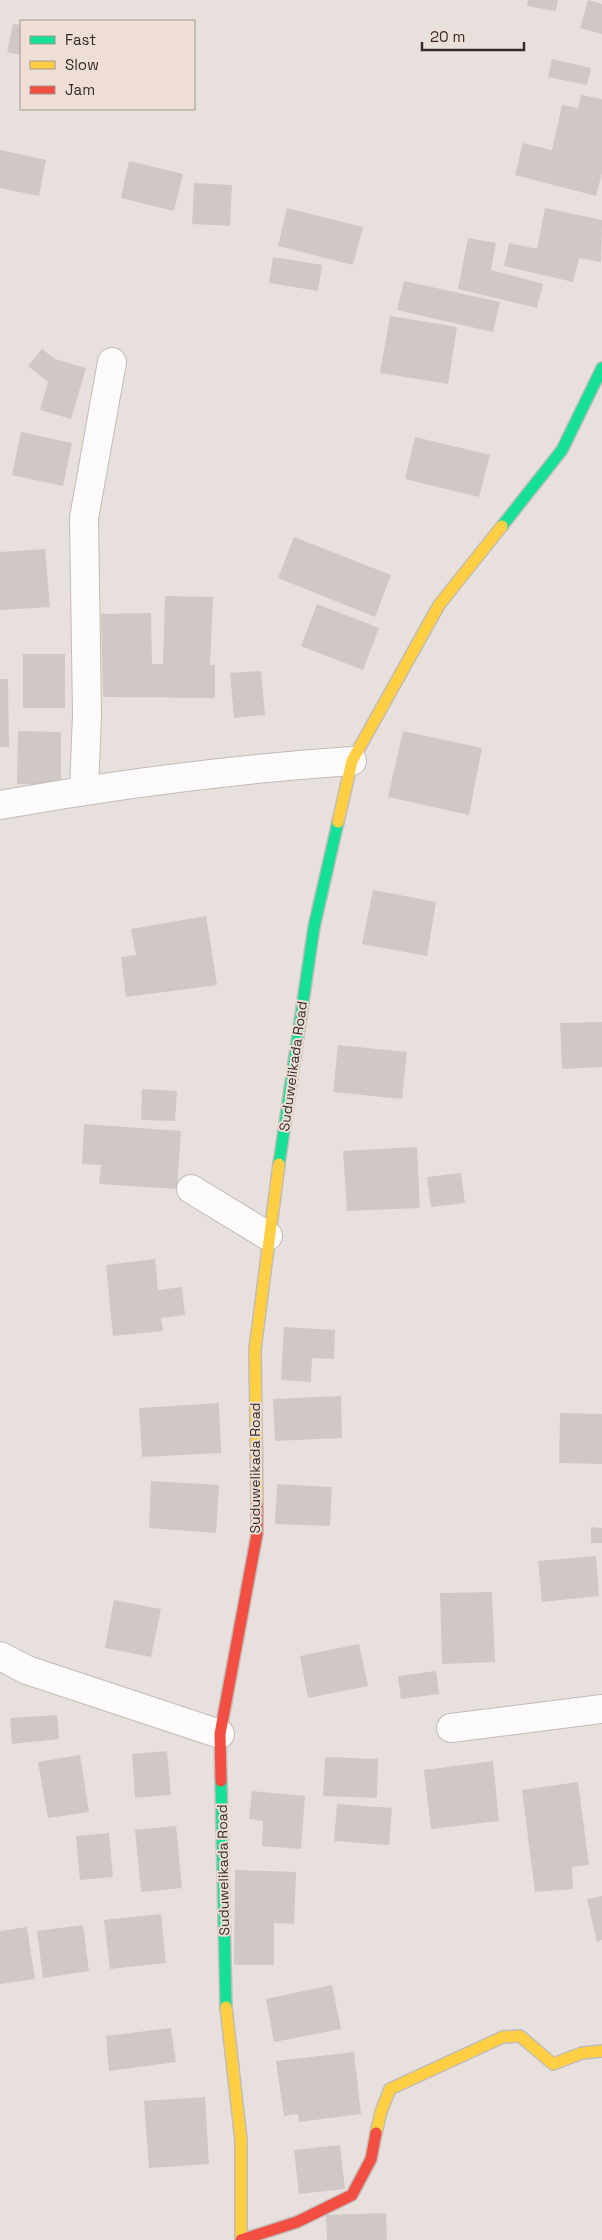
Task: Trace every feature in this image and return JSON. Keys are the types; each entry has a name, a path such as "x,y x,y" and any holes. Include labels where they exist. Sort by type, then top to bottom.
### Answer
{"street":[{"path":"84,790 87,715 84,518 112,362"},
{"name":"Suduwelikada Road","path":"241,2240 241,2140 226,2010 220,1734 257,1534 255,1349 268,1236 314,927 352,761 439,605 562,450 602,368"},
{"path":"0,806 84,790 260,767 352,761"},
{"path":"191,1189 268,1236"},
{"path":"0,1656 27,1670 220,1734"},
{"path":"451,1728 602,1709"},
{"path":"241,2240 297,2222 352,2195 370,2159 381,2112 390,2089 503,2036 520,2036 553,2064 582,2053 602,2051"}],"building":[{"path":"528,0 558,0 556,11 527,6"},
{"path":"588,0 602,4 602,34 580,28"},
{"path":"13,24 20,25 20,55 7,52"},
{"path":"552,59 591,68 587,85 548,77"},
{"path":"581,95 602,99 602,173 596,196 515,175 523,143 552,150 562,105 578,108"},
{"path":"0,150 46,160 39,196 0,188"},
{"path":"129,161 183,174 174,211 121,198"},
{"path":"194,183 232,185 230,226 192,224"},
{"path":"287,208 363,227 353,265 278,246"},
{"path":"545,208 602,220 601,262 579,258 573,282 504,266 509,243 537,249"},
{"path":"468,238 496,243 491,270 543,284 537,308 458,289"},
{"path":"273,257 322,265 318,291 269,283"},
{"path":"404,281 500,302 493,332 397,310"},
{"path":"390,316 457,327 448,384 380,373"},
{"path":"42,349 55,359 86,368 71,419 40,410 48,382 28,366"},
{"path":"21,432 72,443 63,486 12,475"},
{"path":"415,437 490,455 479,497 405,479"},
{"path":"294,537 391,575 375,617 278,578"},
{"path":"45,549 50,607 0,610 0,552"},
{"path":"165,596 213,597 210,665 215,665 215,698 103,697 101,614 151,613 152,664 163,664"},
{"path":"317,604 379,628 363,670 301,646"},
{"path":"23,654 65,654 65,708 23,708"},
{"path":"261,671 265,715 234,718 230,673"},
{"path":"0,679 8,679 9,747 0,747"},
{"path":"18,731 61,732 61,785 17,784"},
{"path":"403,731 482,748 469,815 388,797"},
{"path":"373,890 436,902 427,956 362,944"},
{"path":"206,916 217,985 126,997 121,957 136,955 131,929"},
{"path":"602,1022 602,1067 562,1069 560,1023"},
{"path":"338,1045 407,1052 402,1099 333,1092"},
{"path":"142,1089 177,1091 175,1121 141,1120"},
{"path":"84,1124 181,1131 177,1189 99,1184 101,1165 82,1164"},
{"path":"417,1147 420,1208 347,1211 343,1151"},
{"path":"461,1173 465,1203 431,1207 427,1177"},
{"path":"155,1259 158,1290 182,1287 185,1315 161,1318 163,1331 113,1336 106,1265"},
{"path":"284,1327 335,1330 334,1359 312,1358 311,1382 281,1380"},
{"path":"341,1396 342,1438 275,1441 273,1399"},
{"path":"219,1403 221,1453 142,1457 139,1408"},
{"path":"560,1413 602,1414 602,1464 559,1463"},
{"path":"151,1481 219,1485 216,1533 149,1528"},
{"path":"277,1484 332,1487 330,1526 275,1524"},
{"path":"591,1527 602,1528 602,1543 591,1543"},
{"path":"596,1556 599,1596 542,1602 538,1561"},
{"path":"492,1592 495,1662 442,1664 440,1593"},
{"path":"114,1600 161,1609 151,1657 105,1648"},
{"path":"359,1644 368,1686 308,1698 300,1656"},
{"path":"436,1671 439,1694 401,1699 398,1676"},
{"path":"57,1715 59,1739 12,1744 10,1718"},
{"path":"167,1751 171,1795 135,1798 132,1754"},
{"path":"80,1755 89,1812 48,1818 38,1762"},
{"path":"325,1757 378,1759 377,1798 323,1796"},
{"path":"493,1761 499,1821 431,1829 424,1770"},
{"path":"578,1782 589,1865 572,1867 573,1889 535,1892 522,1790"},
{"path":"252,1791 305,1796 301,1849 262,1846 263,1821 249,1819"},
{"path":"337,1804 392,1808 389,1845 334,1841"},
{"path":"176,1826 182,1888 141,1892 135,1830"},
{"path":"109,1833 113,1877 80,1880 76,1836"},
{"path":"235,1870 296,1872 294,1924 274,1923 274,1965 234,1965"},
{"path":"602,1896 602,1940 597,1942 587,1899"},
{"path":"161,1914 166,1963 110,1969 104,1920"},
{"path":"83,1925 89,1971 43,1978 37,1931"},
{"path":"27,1927 35,1979 0,1984 0,1931"},
{"path":"332,1985 341,2029 274,2042 266,1999"},
{"path":"171,2028 176,2062 109,2071 106,2036"},
{"path":"354,2052 361,2114 299,2122 298,2114 284,2116 276,2061"},
{"path":"205,2097 209,2164 149,2168 144,2101"},
{"path":"340,2145 345,2189 299,2194 294,2150"},
{"path":"386,2213 387,2240 327,2240 326,2215"}],"traffic: fast":[{"path":"502,526 562,450 602,368"},
{"path":"279,1164 314,927 338,822"},
{"path":"221,1781 226,2007"}],"traffic: slow":[{"path":"338,822 352,761 439,605 502,526"},
{"path":"257,1504 255,1349 279,1164"},
{"path":"226,2007 241,2140 241,2240"},
{"path":"376,2133 381,2112 390,2089 503,2037 520,2036 553,2064 582,2053 602,2051"}],"traffic: jam":[{"path":"221,1781 220,1734 257,1534 257,1504"},
{"path":"241,2240 297,2222 352,2195 371,2159 376,2133"}]}
